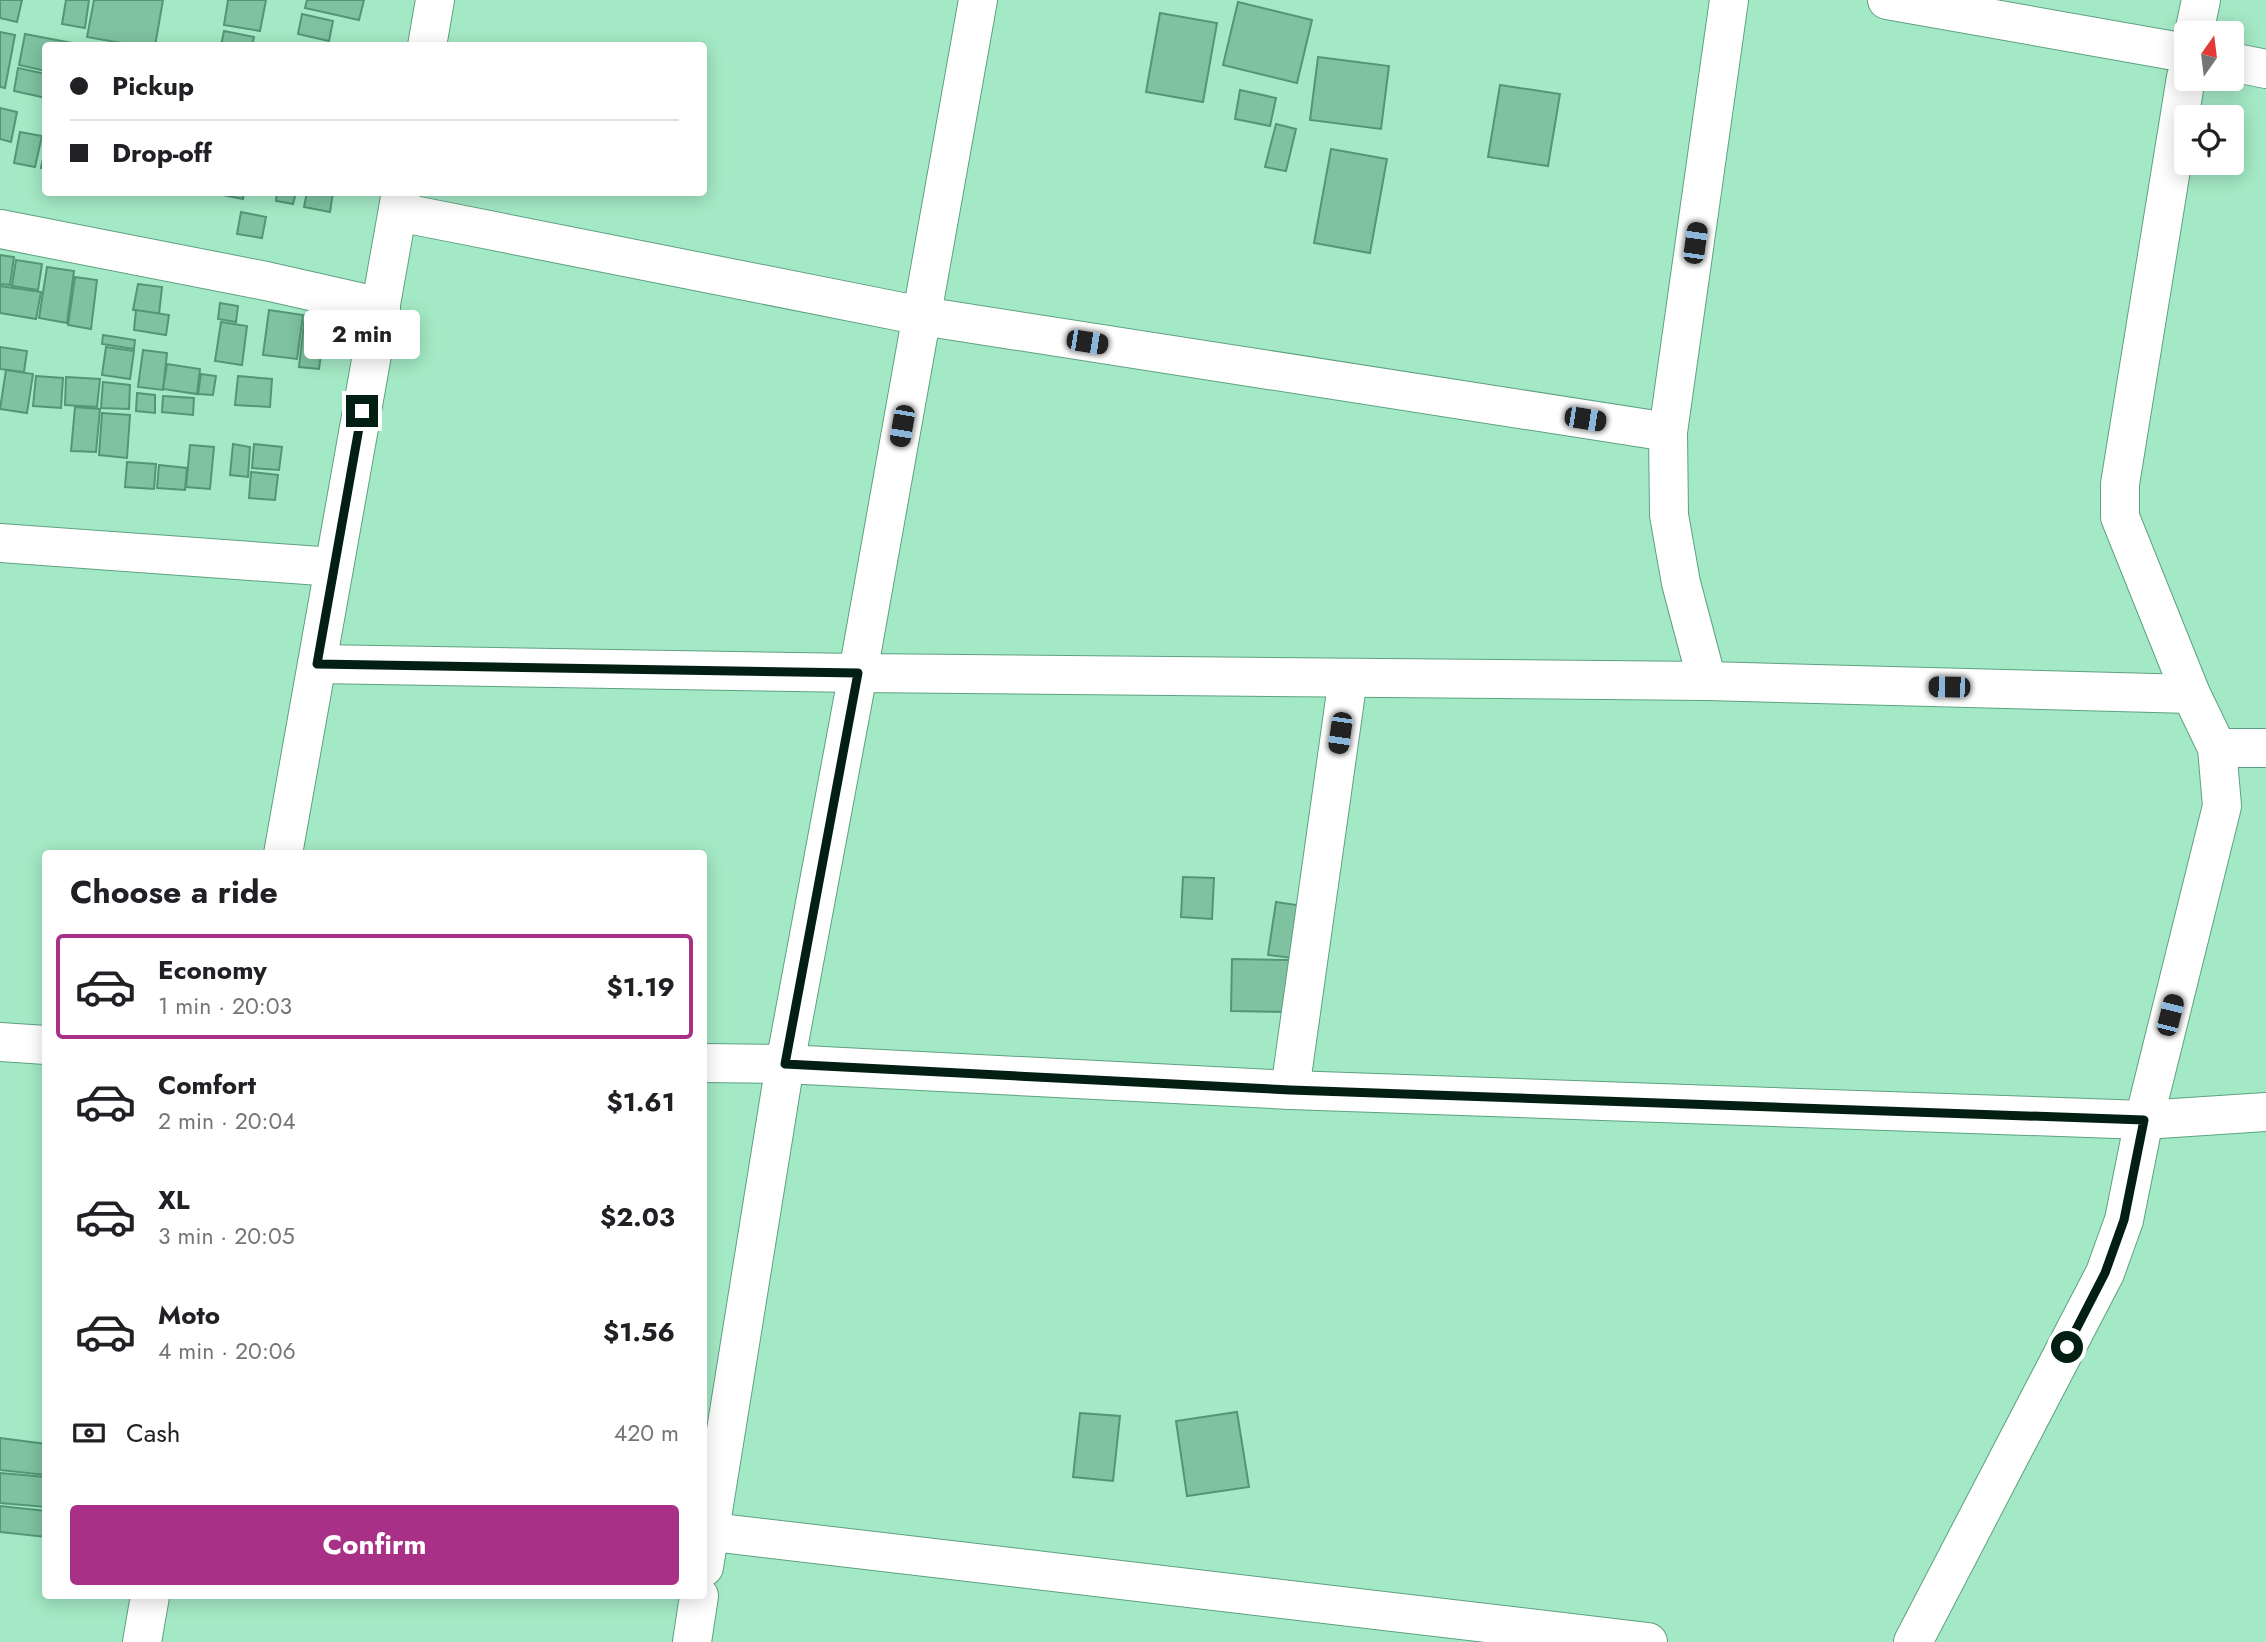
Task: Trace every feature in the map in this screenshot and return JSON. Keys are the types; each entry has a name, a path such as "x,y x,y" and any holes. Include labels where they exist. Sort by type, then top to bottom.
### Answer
{"street":[{"path":"428,42 435,0"},
{"path":"707,1531 785,1064 978,0"},
{"path":"1707,681 1681,583 1670,515 1668,432 1729,0"},
{"path":"1887,0 2174,51"},
{"path":"2197,21 2201,0"},
{"path":"2244,65 2266,69"},
{"path":"1913,1642 2105,1273 2124,1220 2144,1120 2222,806 2217,748 2191,694 2120,517 2120,484 2184,91"},
{"path":"284,850 399,202 922,316 1668,432"},
{"path":"0,229 266,281 381,307"},
{"path":"0,543 334,567"},
{"path":"317,664 858,673 1707,681 2191,694"},
{"path":"1290,1090 1348,678"},
{"path":"2217,748 2266,748"},
{"path":"0,1042 42,1045"},
{"path":"707,1063 785,1064 1290,1090 2144,1120 2266,1112"},
{"path":"707,1543 1445,1631 1648,1642"},
{"path":"142,1642 149,1599"},
{"path":"692,1642 699,1599"}],"building":[{"path":"0,0 22,0 17,22 0,18"},
{"path":"66,0 89,0 85,28 62,24"},
{"path":"94,0 163,0 156,42 115,42 87,37"},
{"path":"228,0 266,0 260,31 224,25"},
{"path":"307,0 364,0 359,20 305,8"},
{"path":"1238,2 1312,20 1297,83 1223,65"},
{"path":"1160,13 1217,23 1203,102 1146,92"},
{"path":"302,14 333,21 329,41 298,34"},
{"path":"224,31 254,37 253,42 222,42"},
{"path":"0,32 15,35 5,88 0,87"},
{"path":"25,34 67,42 42,42 42,70 19,65"},
{"path":"1318,57 1389,66 1381,129 1310,120"},
{"path":"18,68 42,73 42,97 14,91"},
{"path":"1500,85 1560,94 1548,166 1488,157"},
{"path":"1240,90 1276,98 1270,126 1235,119"},
{"path":"0,108 17,112 11,142 0,139"},
{"path":"1276,124 1296,129 1286,171 1265,167"},
{"path":"20,132 42,136 35,167 14,163"},
{"path":"1331,149 1387,159 1370,253 1314,243"},
{"path":"277,196 295,196 293,204 276,201"},
{"path":"306,196 332,196 330,212 304,207"},
{"path":"241,212 266,217 262,238 237,234"},
{"path":"0,255 14,257 10,285 0,284"},
{"path":"16,260 42,264 38,290 12,286"},
{"path":"47,267 74,271 67,323 39,318"},
{"path":"75,277 97,280 91,329 68,325"},
{"path":"138,284 162,287 159,314 133,310"},
{"path":"0,286 41,292 36,319 0,313"},
{"path":"220,303 238,306 236,322 218,319"},
{"path":"136,310 169,315 166,335 134,330"},
{"path":"269,310 303,315 297,359 263,355"},
{"path":"305,315 326,318 319,369 299,367"},
{"path":"221,322 247,326 242,365 215,361"},
{"path":"103,335 135,340 134,349 102,344"},
{"path":"0,347 27,351 24,372 0,369"},
{"path":"106,347 134,351 130,379 102,375"},
{"path":"143,350 167,353 163,390 138,387"},
{"path":"167,364 200,369 197,394 163,389"},
{"path":"6,370 33,374 27,413 0,409"},
{"path":"201,374 216,376 213,395 198,394"},
{"path":"36,376 63,378 61,408 33,406"},
{"path":"238,376 272,379 270,407 235,405"},
{"path":"66,377 100,379 97,407 65,405"},
{"path":"103,382 130,385 129,409 101,408"},
{"path":"137,393 155,395 155,413 136,411"},
{"path":"163,396 194,398 193,415 162,412"},
{"path":"75,407 100,409 96,452 71,451"},
{"path":"102,413 130,415 127,458 99,455"},
{"path":"233,444 250,447 248,477 230,475"},
{"path":"254,444 282,447 279,470 252,468"},
{"path":"190,445 214,447 210,489 186,487"},
{"path":"127,462 156,464 154,489 125,487"},
{"path":"159,465 187,468 185,490 157,488"},
{"path":"251,472 278,475 275,500 249,498"},
{"path":"1183,877 1214,878 1212,919 1181,917"},
{"path":"1276,902 1310,907 1302,959 1268,955"},
{"path":"1232,959 1292,960 1291,1012 1231,1011"},
{"path":"1237,1412 1249,1487 1187,1496 1176,1421"},
{"path":"1080,1413 1120,1416 1113,1481 1073,1477"},
{"path":"0,1438 42,1443 42,1475 0,1470"},
{"path":"0,1473 42,1477 42,1507 0,1503"},
{"path":"0,1506 42,1511 42,1537 0,1532"}],"route":[{"path":"362,411 317,664 858,673 785,1064 1290,1090 2144,1120 2124,1220 2105,1273 2067,1347"}]}
